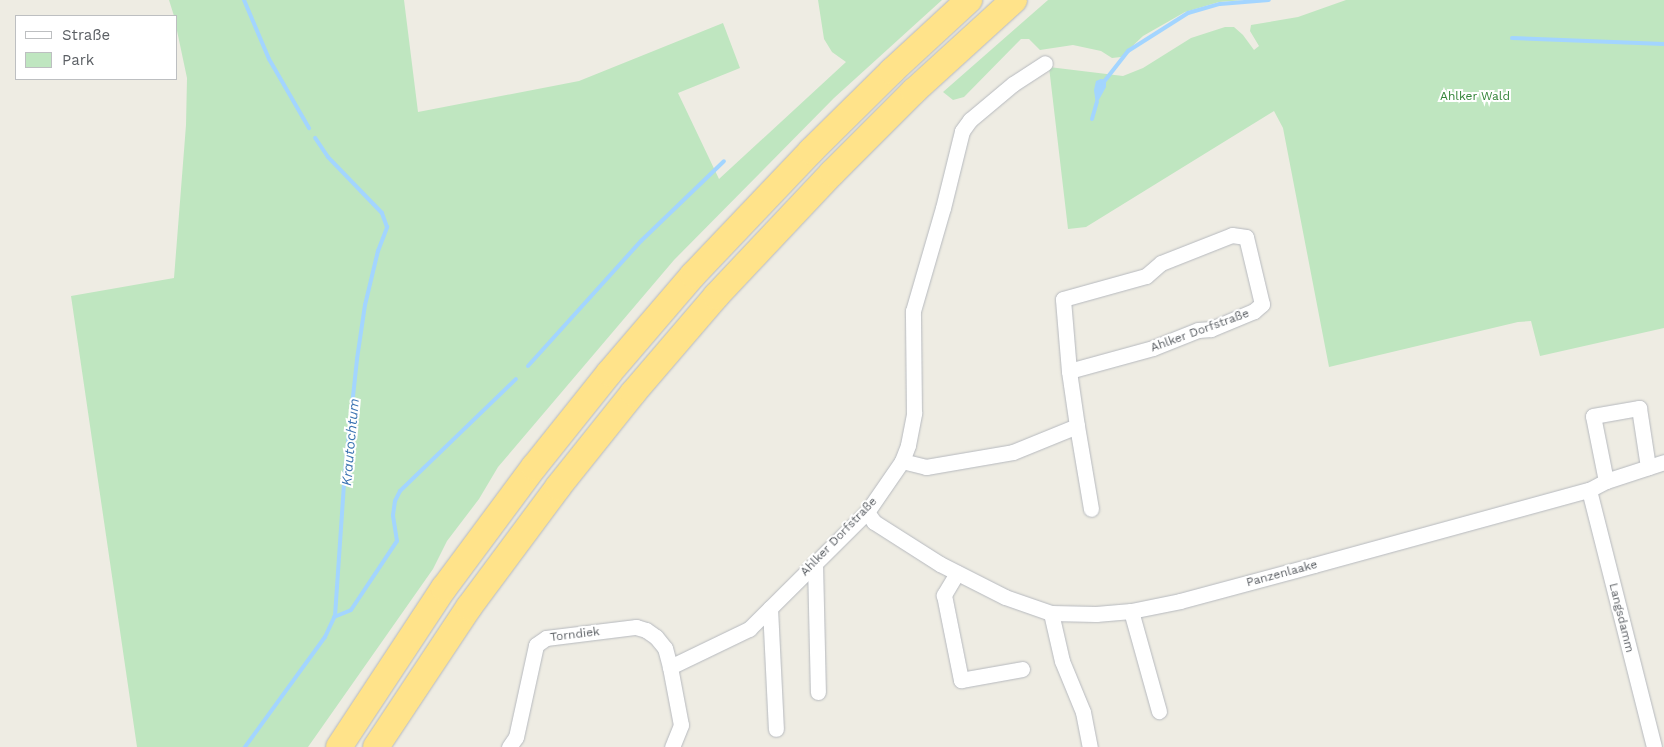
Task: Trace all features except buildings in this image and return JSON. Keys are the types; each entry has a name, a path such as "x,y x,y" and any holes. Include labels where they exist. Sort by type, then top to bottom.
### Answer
{"highway":[{"path":"339,747 368,700 450,580 534,467 615,366 693,275 811,151 892,70 969,0"},
{"path":"376,747 469,607 558,487 633,393 716,296 832,173 914,91 1014,0"},
{"path":"319,747 368,700"}],"street":[{"name":"Ahlker Dorfstraße","path":"670,667 748,629 867,512 902,461 908,445 914,413 913,311 943,208 962,130 970,120 1013,84 1045,62"},
{"name":"Ahlker Dorfstraße","path":"1069,371 1153,348 1198,330 1211,329 1254,311 1262,304 1246,237 1232,235 1161,263 1146,276 1063,298 1069,371 1091,509"},
{"path":"1606,481 1594,416 1639,408 1648,467"},
{"path":"902,461 926,467 1013,452 1077,426"},
{"name":"Panzenlaake","path":"867,512 874,522 957,573 1005,597 1051,613 1131,611 1276,575 1589,490 1606,481 1664,462"},
{"name":"Langsdamm","path":"1589,490 1654,747"},
{"path":"815,564 818,692"},
{"path":"957,573 944,596 954,681 1022,669"},
{"path":"770,608 776,729"},
{"path":"1131,611 1159,711"},
{"path":"1051,613 1062,662 1084,712 1090,747"},
{"name":"Torndiek","path":"509,747 516,736 536,645 546,638 636,628 646,630 656,637 665,648 681,725 672,747"}],"green space":[{"path":"169,0 404,0 418,112 579,81 723,23 740,68 678,93 719,179 846,62 832,52 824,39 818,0 942,0 834,98 674,260 498,467 479,499 447,541 433,569 308,747 137,747 71,296 174,278 186,125 187,78 178,35 178,15 174,15"},
{"path":"1048,0 1243,0 1219,2 1185,12 1143,36 1121,57 1112,58 1101,51 1073,45 1040,50 1029,39 1021,39 964,97 953,100 943,92"},
{"name":"Ahlker Wald","path":"1346,0 1664,0 1664,328 1540,356 1531,321 1518,322 1329,367 1283,128 1274,111 1086,227 1068,229 1049,67 1123,76 1143,68 1191,38 1225,27 1234,27 1243,35 1254,50 1259,46 1250,31 1251,25 1298,17"}],"water":[{"path":"1106,80 1106,87 1096,105 1094,90 1096,81"}],"waterway":[{"name":"Krautochtum","path":"244,0 269,59 309,128"},
{"path":"1103,83 1128,51 1188,13 1220,4 1269,0"},
{"path":"1512,38 1664,44"},
{"path":"1092,119 1097,102"},
{"name":"Krautochtum","path":"245,747 325,637 335,616 345,470 357,359 365,305 378,251 387,227 382,213 328,157 315,138"},
{"path":"528,366 641,241 724,161"},
{"path":"334,617 351,610 397,541 393,515 395,501 400,491 516,379"}]}
